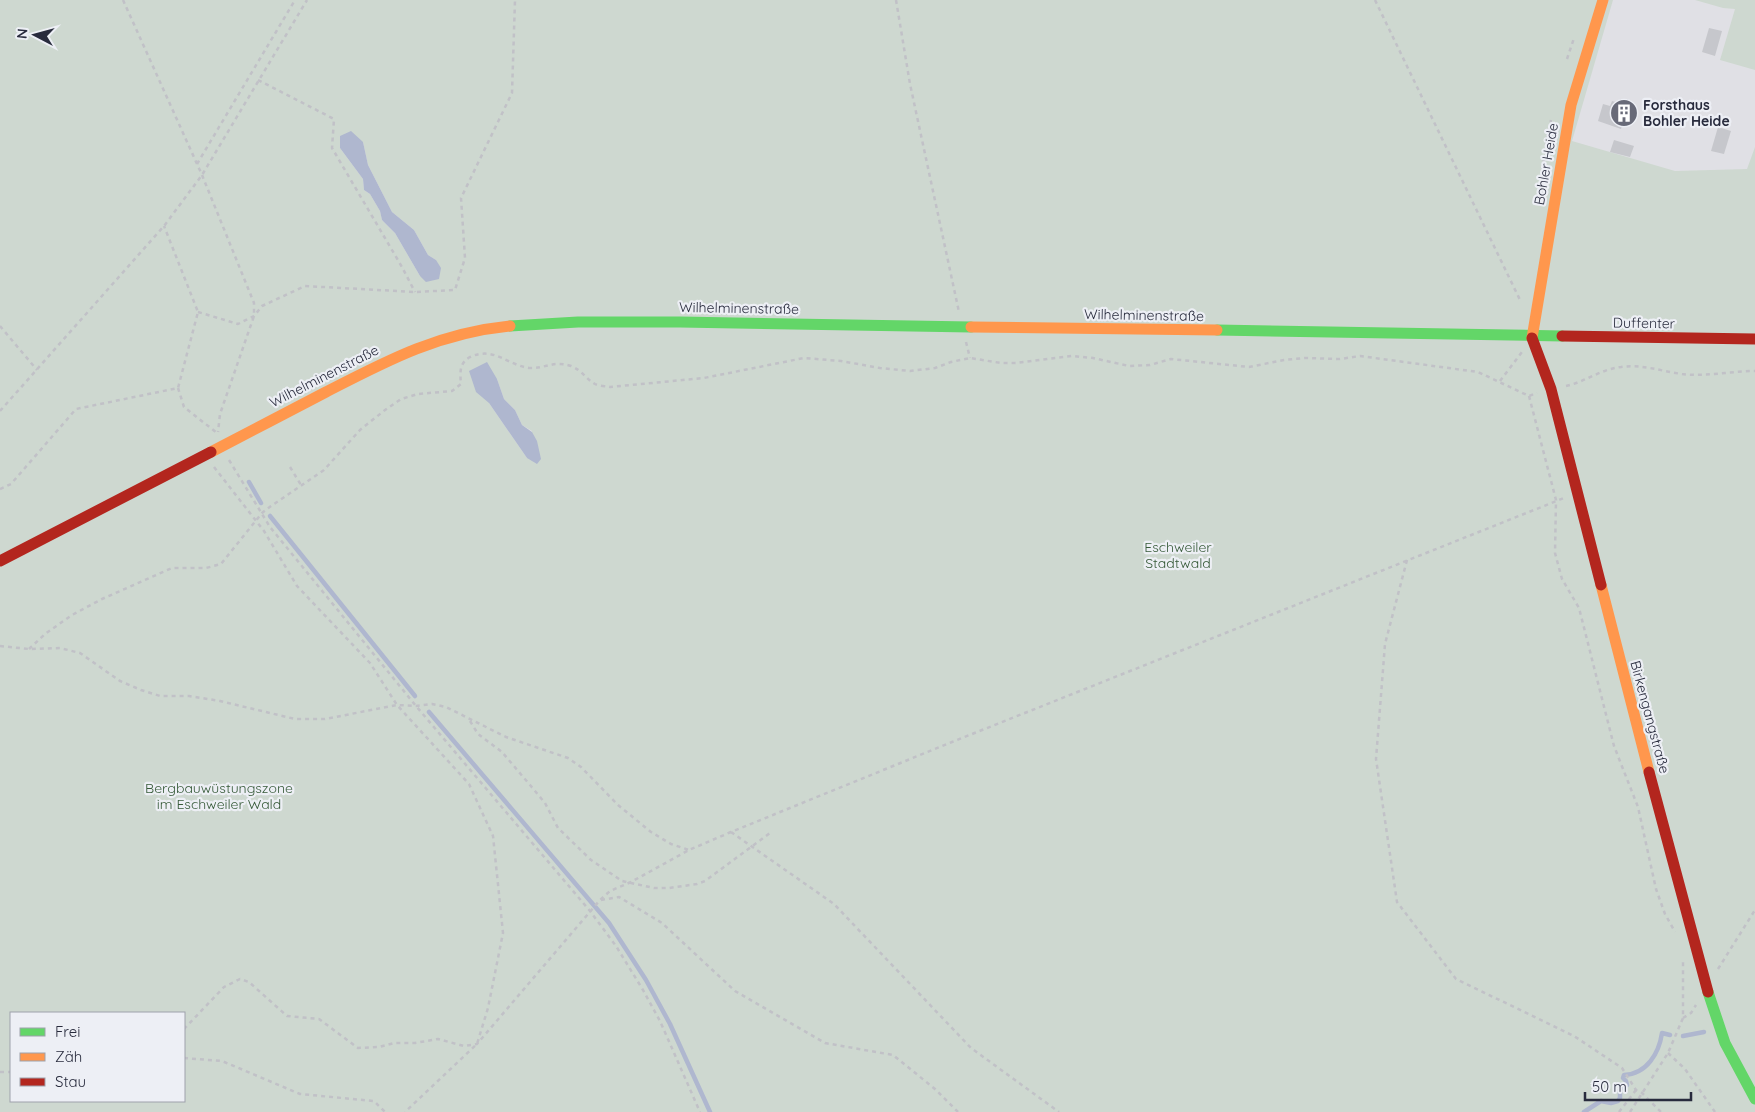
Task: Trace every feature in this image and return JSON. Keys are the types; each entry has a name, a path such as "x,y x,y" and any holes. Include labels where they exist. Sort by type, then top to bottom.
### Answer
{"street":[{"name":"Bohler Heide","path":"1532,337 1571,105 1603,0"},
{"name":"Wilhelminenstraße","path":"0,562 392,358 432,343 474,331 541,323 680,322 1532,337"},
{"name":"Duffenter","path":"1532,337 1755,339"},
{"name":"Birkengangstraße","path":"1532,337 1551,389 1658,809 1708,990 1725,1043 1755,1099"}],"path":[{"path":"123,0 202,175 254,303 254,316 220,414 218,434 221,447 270,527 416,706 590,911 616,946 660,1021 700,1112"},
{"path":"197,164 295,0"},
{"path":"0,411 164,226 202,175 307,0"},
{"path":"198,312 238,324 254,316 262,306 305,286 415,292 455,290 465,258 461,198 512,93 515,0"},
{"path":"896,0 910,84 962,327"},
{"path":"1375,0 1522,305"},
{"path":"258,80 334,118 332,148 415,292"},
{"path":"164,226 198,312 178,388 184,407 218,434"},
{"path":"0,326 37,370"},
{"path":"1500,381 1532,337"},
{"path":"28,649 72,615 102,599 172,568 206,568 221,564 262,513 324,470 360,430 401,399 418,394 452,391 461,384 460,369 465,360 476,355 488,353 528,368 539,368 552,363 570,366 584,373 596,385 610,387 704,378 804,358 842,360 880,368 910,370 935,368 970,358 1001,363 1016,363 1072,356 1093,358 1128,366 1150,365 1172,359 1249,367 1284,360 1305,358 1340,359 1360,356 1478,372 1528,396 1556,500 1555,553 1562,579 1579,608 1614,746 1638,807 1656,889 1665,914 1678,938"},
{"path":"1551,389 1572,384 1605,370 1621,367 1646,367 1681,374 1701,375 1755,371"},
{"path":"0,488 11,484 76,409 178,388"},
{"path":"221,447 214,466 256,521 298,586 370,663 397,705 469,784 493,836 503,933 488,1008 477,1044"},
{"path":"290,466 302,485"},
{"path":"406,1112 477,1044 590,911 610,891 631,882 689,850 732,832 1556,500"},
{"path":"1407,560 1385,644 1376,759 1397,902 1456,979 1574,1036 1622,1068 1636,1090 1642,1093 1661,1112"},
{"path":"0,646 28,649 60,648 80,653 120,681 160,696 189,696 220,701 295,719 325,719 397,705 416,706 432,704 446,707 506,737 568,758 581,767 618,805 651,832 671,844 689,850"},
{"path":"469,719 478,734 502,752 545,803 558,828 591,860 622,881 654,888 697,884 705,881 770,833"},
{"path":"732,832 834,904 971,1048 1059,1112"},
{"path":"600,900 619,897 662,923 735,990 825,1043 893,1055 936,1088 958,1112"},
{"path":"1708,990 1720,965 1755,910"},
{"path":"1630,1112 1668,1053 1683,1018 1682,954"},
{"path":"185,1028 224,987 240,979 248,982 287,1016 319,1019 358,1048 438,1040 464,1046 477,1044"},
{"path":"1668,1053 1685,1069 1715,1112"},
{"path":"185,1058 222,1060 300,1094 374,1102 385,1112"},
{"path":"1618,1112 1636,1090"}],"green space":[{"name":"Eschweiler Stadtwald","path":"0,0 1613,0 1572,141 1675,171 1747,169 1755,147 1755,1112 0,1112","holes":["363,142 368,165 392,212 414,230 428,255 436,260 420,276 395,233 382,220 380,211 370,194 364,190 363,179 340,148","497,379 504,399 515,410 522,425 532,431 527,458 489,403"]},
{"path":"1695,0 1755,0 1755,70 1720,60 1735,9 1723,8"}],"water":[{"path":"351,131 363,142 368,165 392,212 414,230 428,255 436,260 441,268 439,279 426,282 420,276 395,233 382,220 380,211 370,194 364,190 363,179 340,148 340,136"},
{"path":"487,362 497,379 504,399 515,410 522,425 532,432 537,441 541,459 537,464 527,458 489,403 476,392 469,371"}],"building":[{"path":"1709,28 1722,31 1715,56 1702,52"},
{"name":"Forsthaus Bohler Heide","path":"1612,101 1628,106 1621,129 1598,121 1603,104 1610,106"},
{"path":"1718,127 1731,131 1724,154 1711,151"},
{"path":"1614,140 1634,146 1630,157 1610,152"}],"waterway":[{"path":"249,482 261,503"},
{"path":"270,516 415,696"},
{"path":"429,712 609,923 646,980 670,1024 710,1112"},
{"path":"1683,1036 1704,1032"},
{"path":"1584,1112 1601,1101 1611,1103 1618,1101 1620,1089 1627,1085 1623,1078 1624,1075 1632,1074 1645,1067 1655,1055 1662,1033 1670,1035"}],"traffic: fast":[{"path":"510,326 578,322 680,322 971,327"},
{"path":"1217,330 1562,336"},
{"path":"1708,992 1725,1043 1755,1099"}],"traffic: slow":[{"path":"1532,338 1571,105 1603,0"},
{"path":"211,452 393,359 460,335 510,326"},
{"path":"971,327 1217,330"},
{"path":"1601,585 1649,772"}],"traffic: jam":[{"path":"1562,336 1755,339"},
{"path":"1532,338 1551,389 1601,585"},
{"path":"0,561 211,452"},
{"path":"1649,772 1708,992"}],"place":[{"name":"Forsthaus Bohler Heide","path":"1624,113"}],"park label":[{"name":"Bergbauwüstungszone im Eschweiler Wald","path":"219,796"}]}
